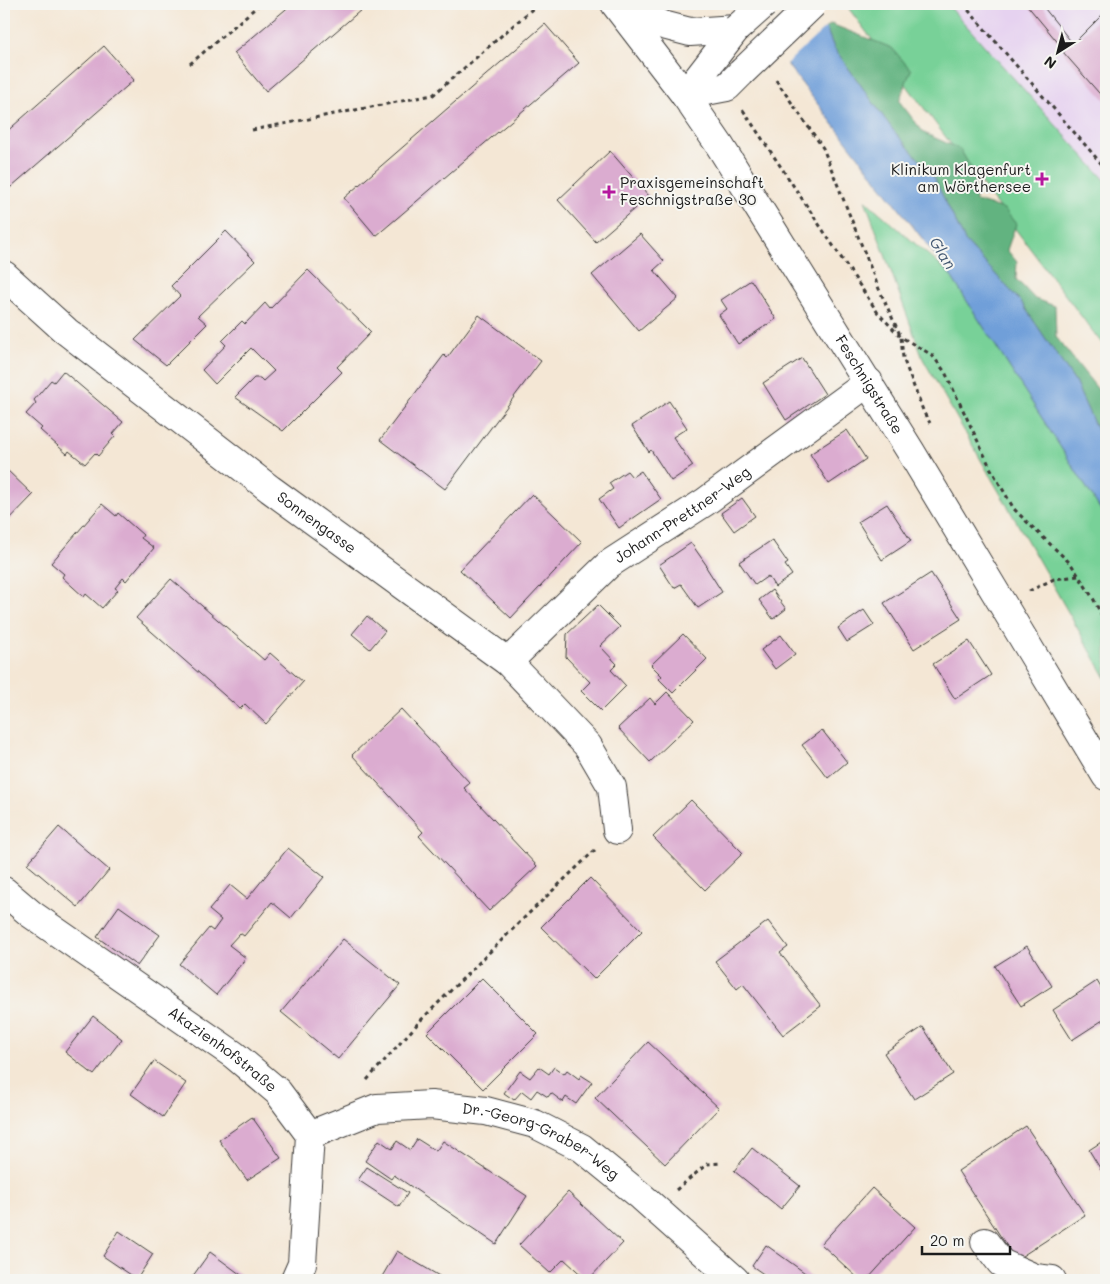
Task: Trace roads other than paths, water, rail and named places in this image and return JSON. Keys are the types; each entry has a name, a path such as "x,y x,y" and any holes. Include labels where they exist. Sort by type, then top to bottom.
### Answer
{"street":[{"name":"Feschnigstraße","path":"615,4 685,95 720,146 869,382 1106,776"},
{"path":"621,4 662,25 690,32 736,30"},
{"path":"685,95 736,30 764,4"},
{"path":"685,95 727,86 813,4"},
{"name":"Sonnengasse","path":"4,275 66,331 270,488 508,662 588,746 612,786 617,830"},
{"name":"Johann-Prettner-Weg","path":"508,662 608,564 705,502 869,382"},
{"name":"Akazienhofstraße","path":"4,891 31,914 234,1055 278,1092 310,1135"},
{"name":"Dr.-Georg-Graber-Weg","path":"310,1135 377,1108 431,1105 486,1111 535,1124 582,1148 654,1208 735,1280"},
{"path":"295,1280 302,1264 310,1135"},
{"path":"985,1242 1001,1263 1035,1278 1052,1280"}],"water":[{"name":"Glan","path":"740,4 804,4 826,28 834,48 893,130 932,174 965,241 1021,302 1075,382 1106,447 1106,518 949,273"}],"place":[{"name":"Klinikum Klagenfurt am Wörthersee","path":"1042,179"},
{"name":"Praxisgemeinschaft Feschnigstraße 30","path":"609,192"}]}
